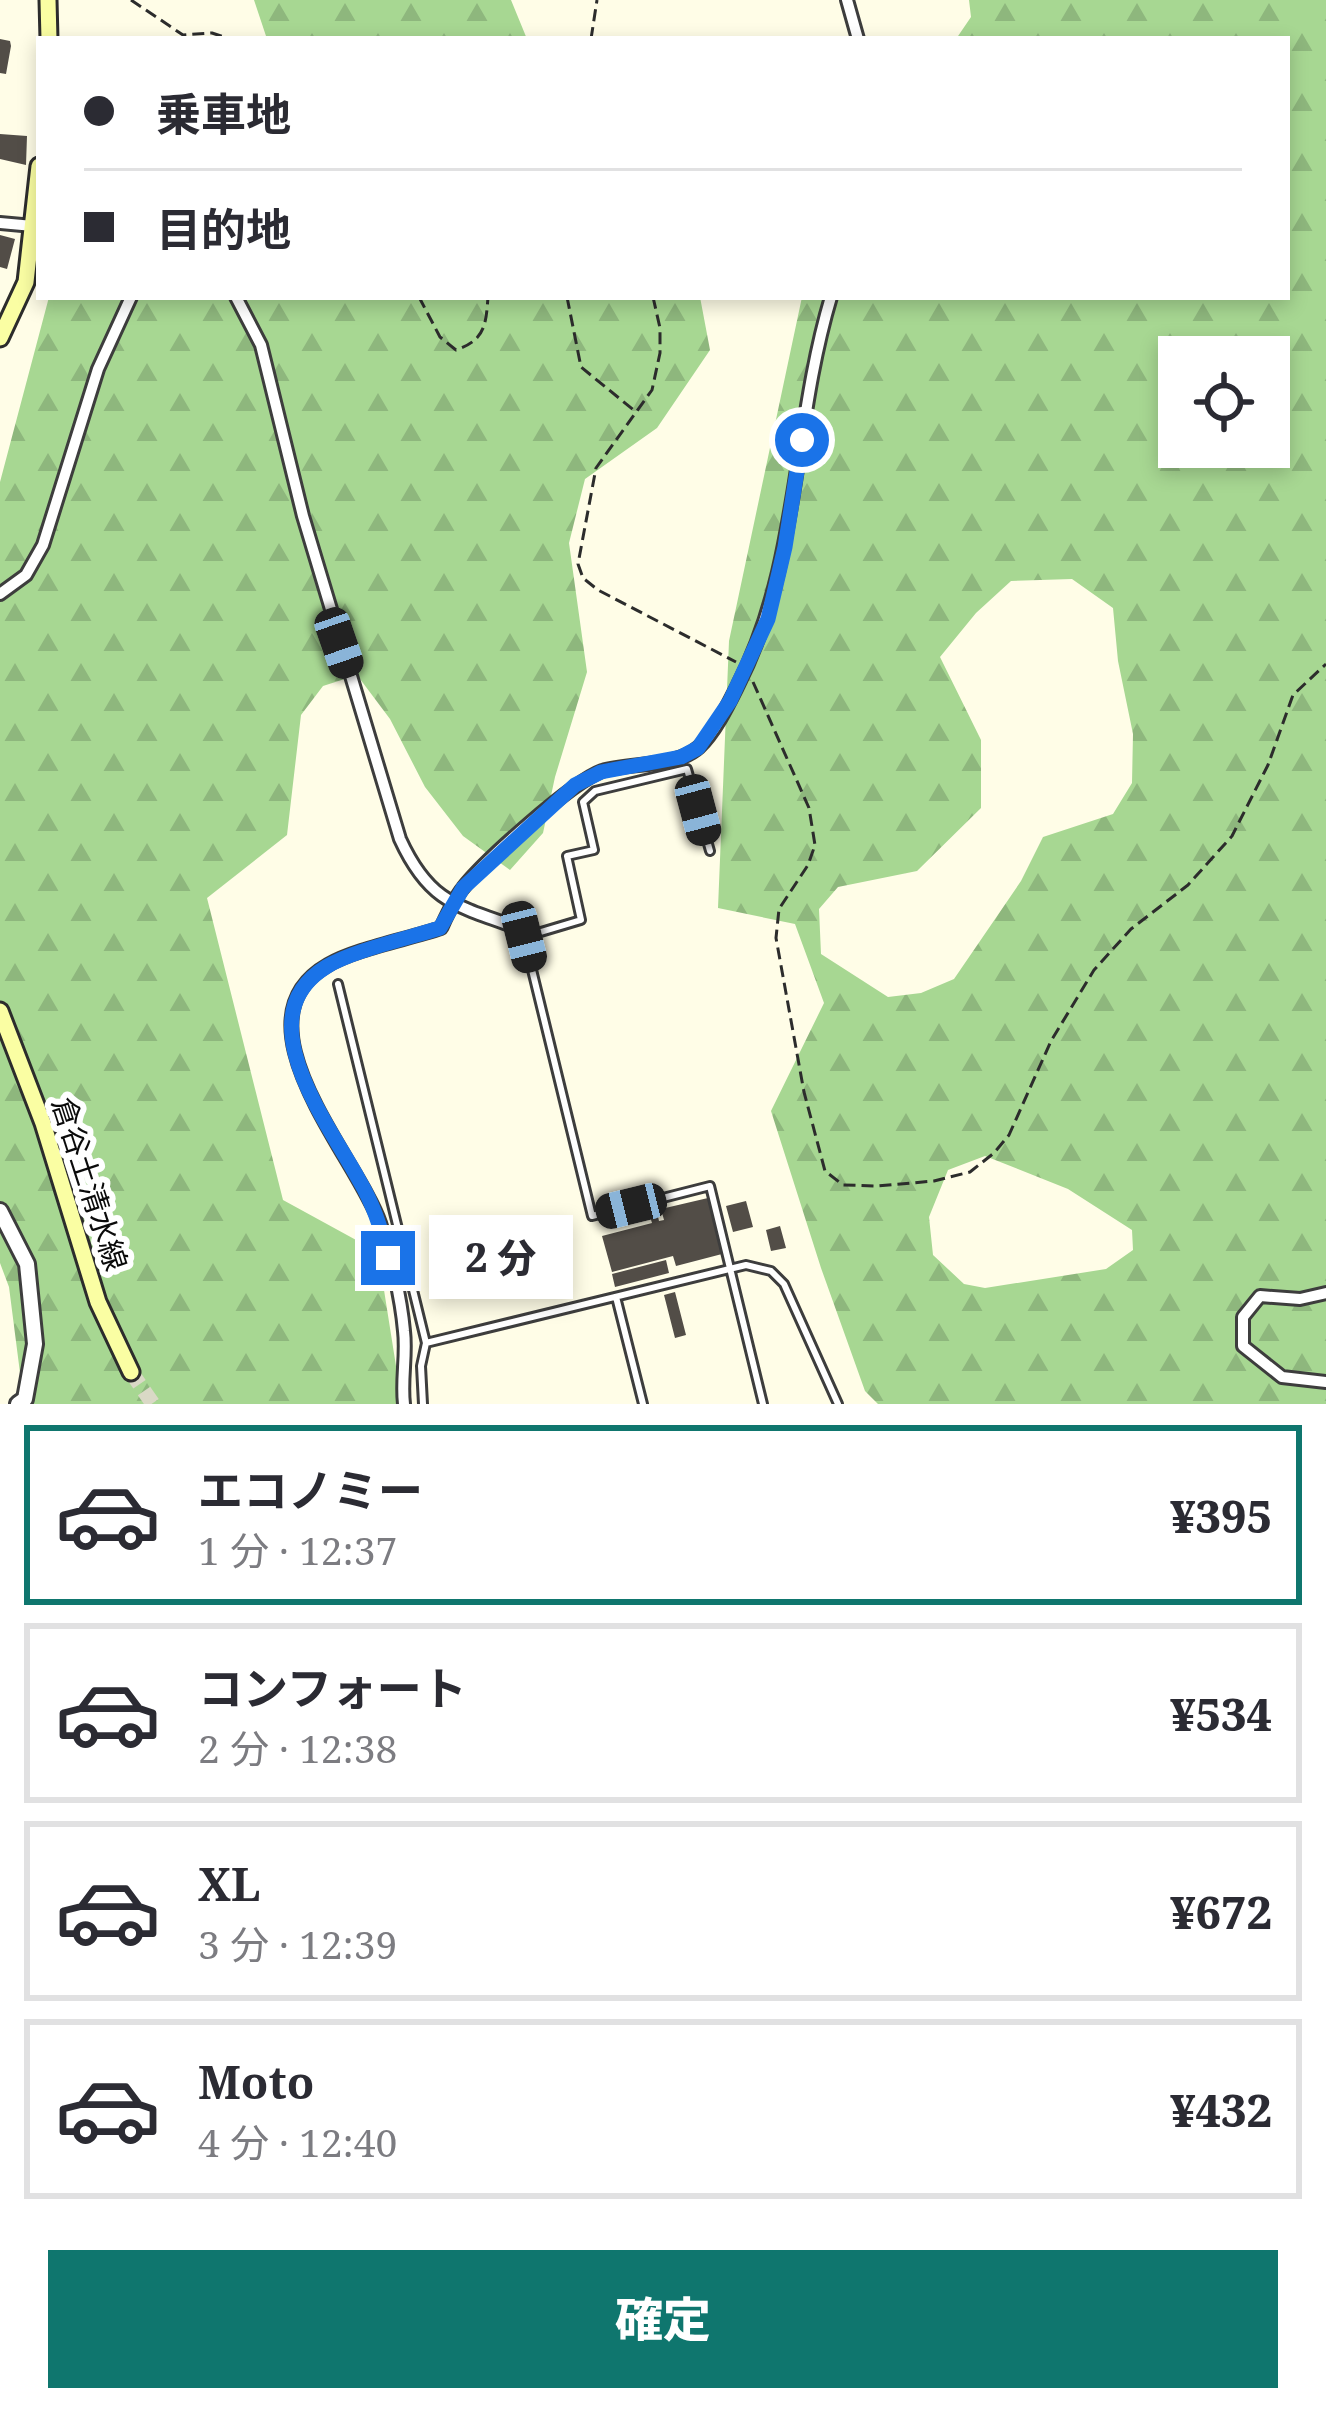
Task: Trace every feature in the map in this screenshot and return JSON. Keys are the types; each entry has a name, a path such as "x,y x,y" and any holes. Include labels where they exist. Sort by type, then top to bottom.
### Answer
{"main road":[{"path":"48,0 49,36"},
{"path":"0,338 26,282 36,196"},
{"name":"倉谷土清水線","path":"0,1011 43,1123 98,1302 131,1372"}],"street":[{"path":"847,0 857,36"},
{"path":"0,223 33,226"},
{"path":"0,594 26,574 43,545 98,369 130,300"},
{"path":"238,300 262,345 303,516 400,839 427,887 453,905 510,925"},
{"path":"404,1404 404,1330 380,1223 306,1084 289,1022 296,998 330,964 440,928 463,888 575,785 601,772 681,757 698,748 747,667 768,619 785,547 813,368 830,300"},
{"path":"0,1210 27,1264 33,1324 25,1399 18,1404"},
{"path":"1326,1293 1300,1299 1260,1297 1243,1317 1243,1346 1282,1377 1326,1382"}],"lane":[{"path":"524,937 581,920 567,856 594,850 583,802 595,791 687,769 710,851"},
{"path":"510,925 524,937 592,1216 710,1186 764,1404"},
{"path":"338,984 426,1343 420,1378 423,1404"},
{"path":"426,1343 746,1264 771,1271 784,1284 838,1404"},
{"path":"616,1297 643,1404"}],"path":[{"path":"131,0 183,34 221,36"},
{"path":"591,36 597,0"},
{"path":"421,300 440,337 456,350 473,344 485,331 488,300"},
{"path":"568,300 581,367 638,413"},
{"path":"653,300 660,352 652,390 596,468 578,564 583,578 598,590 747,667 809,808 814,845 808,866 776,919 785,1004 803,1092 825,1171 843,1185 934,1181 970,1172 994,1153 1009,1135 1051,1041 1094,970 1131,929 1188,885 1232,836 1268,765 1293,695 1326,664"}],"green space":[{"path":"254,0 511,0 526,36 266,36"},
{"path":"969,0 1326,0 1326,1404 878,1404 865,1391 771,1111 824,1003 795,924 718,908 729,641 801,300 1290,300 1290,36 958,36 971,17","holes":["1072,579 1113,608 1133,734 1132,783 1113,814 1043,837 1021,881 954,979 921,993 888,997 821,954 819,909 838,887 917,871 981,808 981,740 940,657 976,613 1011,581","985,1156 1068,1189 1132,1230 1133,1250 1106,1269 985,1288 964,1284 933,1255 929,1217 948,1170"]},
{"path":"48,300 701,300 710,350 657,428 585,479 569,543 587,672 543,833 510,870 463,836 425,787 390,719 357,675 323,686 301,715 287,835 207,898 283,1200 378,1252 402,1404 24,1404 9,1287 0,1263 0,482"}],"building":[{"path":"0,39 10,41 11,46 6,74 0,73"},
{"path":"0,134 27,136 26,165 0,159"},
{"path":"0,235 15,239 7,269 0,267"},
{"path":"708,1198 722,1254 676,1266 673,1256 612,1272 602,1236 652,1223 649,1213 657,1212 659,1221 664,1220 661,1209"},
{"path":"746,1201 753,1227 733,1232 726,1206"},
{"path":"780,1226 786,1248 771,1251 766,1230"},
{"path":"666,1260 669,1273 615,1287 612,1274"},
{"path":"675,1292 686,1335 675,1338 664,1295"}],"tunnel":[{"path":"131,1372 153,1404"}],"route":[{"path":"388,1258 380,1223 361,1182 306,1084 289,1022 296,998 330,964 440,928 463,888 575,785 601,772 681,757 698,748 730,701 768,619 802,440"}]}
